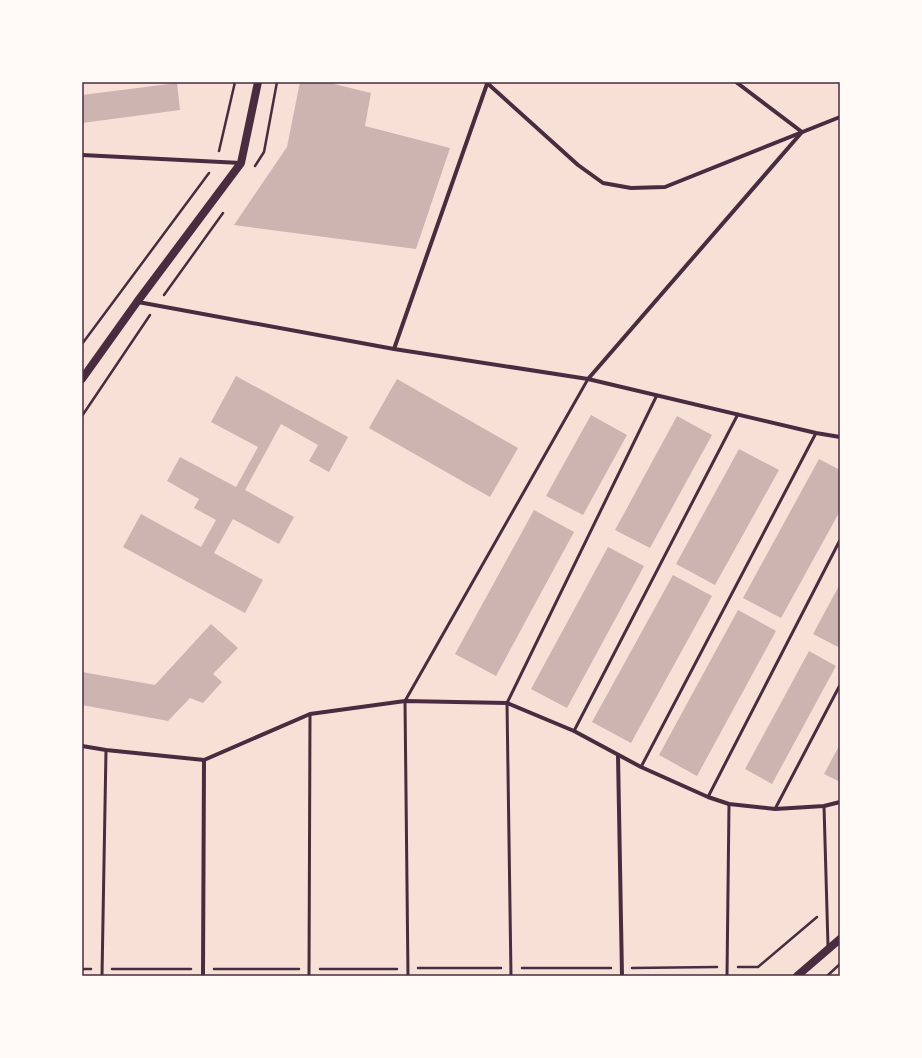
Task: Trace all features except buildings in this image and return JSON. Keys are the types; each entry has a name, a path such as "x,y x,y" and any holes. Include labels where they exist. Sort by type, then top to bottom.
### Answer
{"main road":[{"path":"82,379 240,163 258,82"},
{"path":"797,976 840,939"}],"street":[{"path":"736,82 802,132"},
{"path":"394,349 486,83 578,165 603,183 631,188 665,187 840,117"},
{"path":"588,379 802,132"},
{"path":"82,155 240,163"},
{"path":"137,302 394,349 588,379 816,433 840,437"},
{"path":"82,746 106,750 204,760 310,714 405,702 507,704 574,731 641,767 708,797 729,804 775,809 824,806 840,802"},
{"path":"618,755 622,976"},
{"path":"202,976 204,760"}],"lane":[{"path":"408,976 405,702 588,379"},
{"path":"511,976 507,704 657,395"},
{"path":"574,731 738,414"},
{"path":"641,767 816,433"},
{"path":"708,797 840,540"},
{"path":"775,809 840,685"},
{"path":"309,976 310,714"},
{"path":"102,976 106,750"},
{"path":"727,976 729,804"},
{"path":"824,806 828,949"}],"path":[{"path":"82,344 217,162 234,82"},
{"path":"82,969 758,967 827,908"},
{"path":"827,976 840,964"}]}
